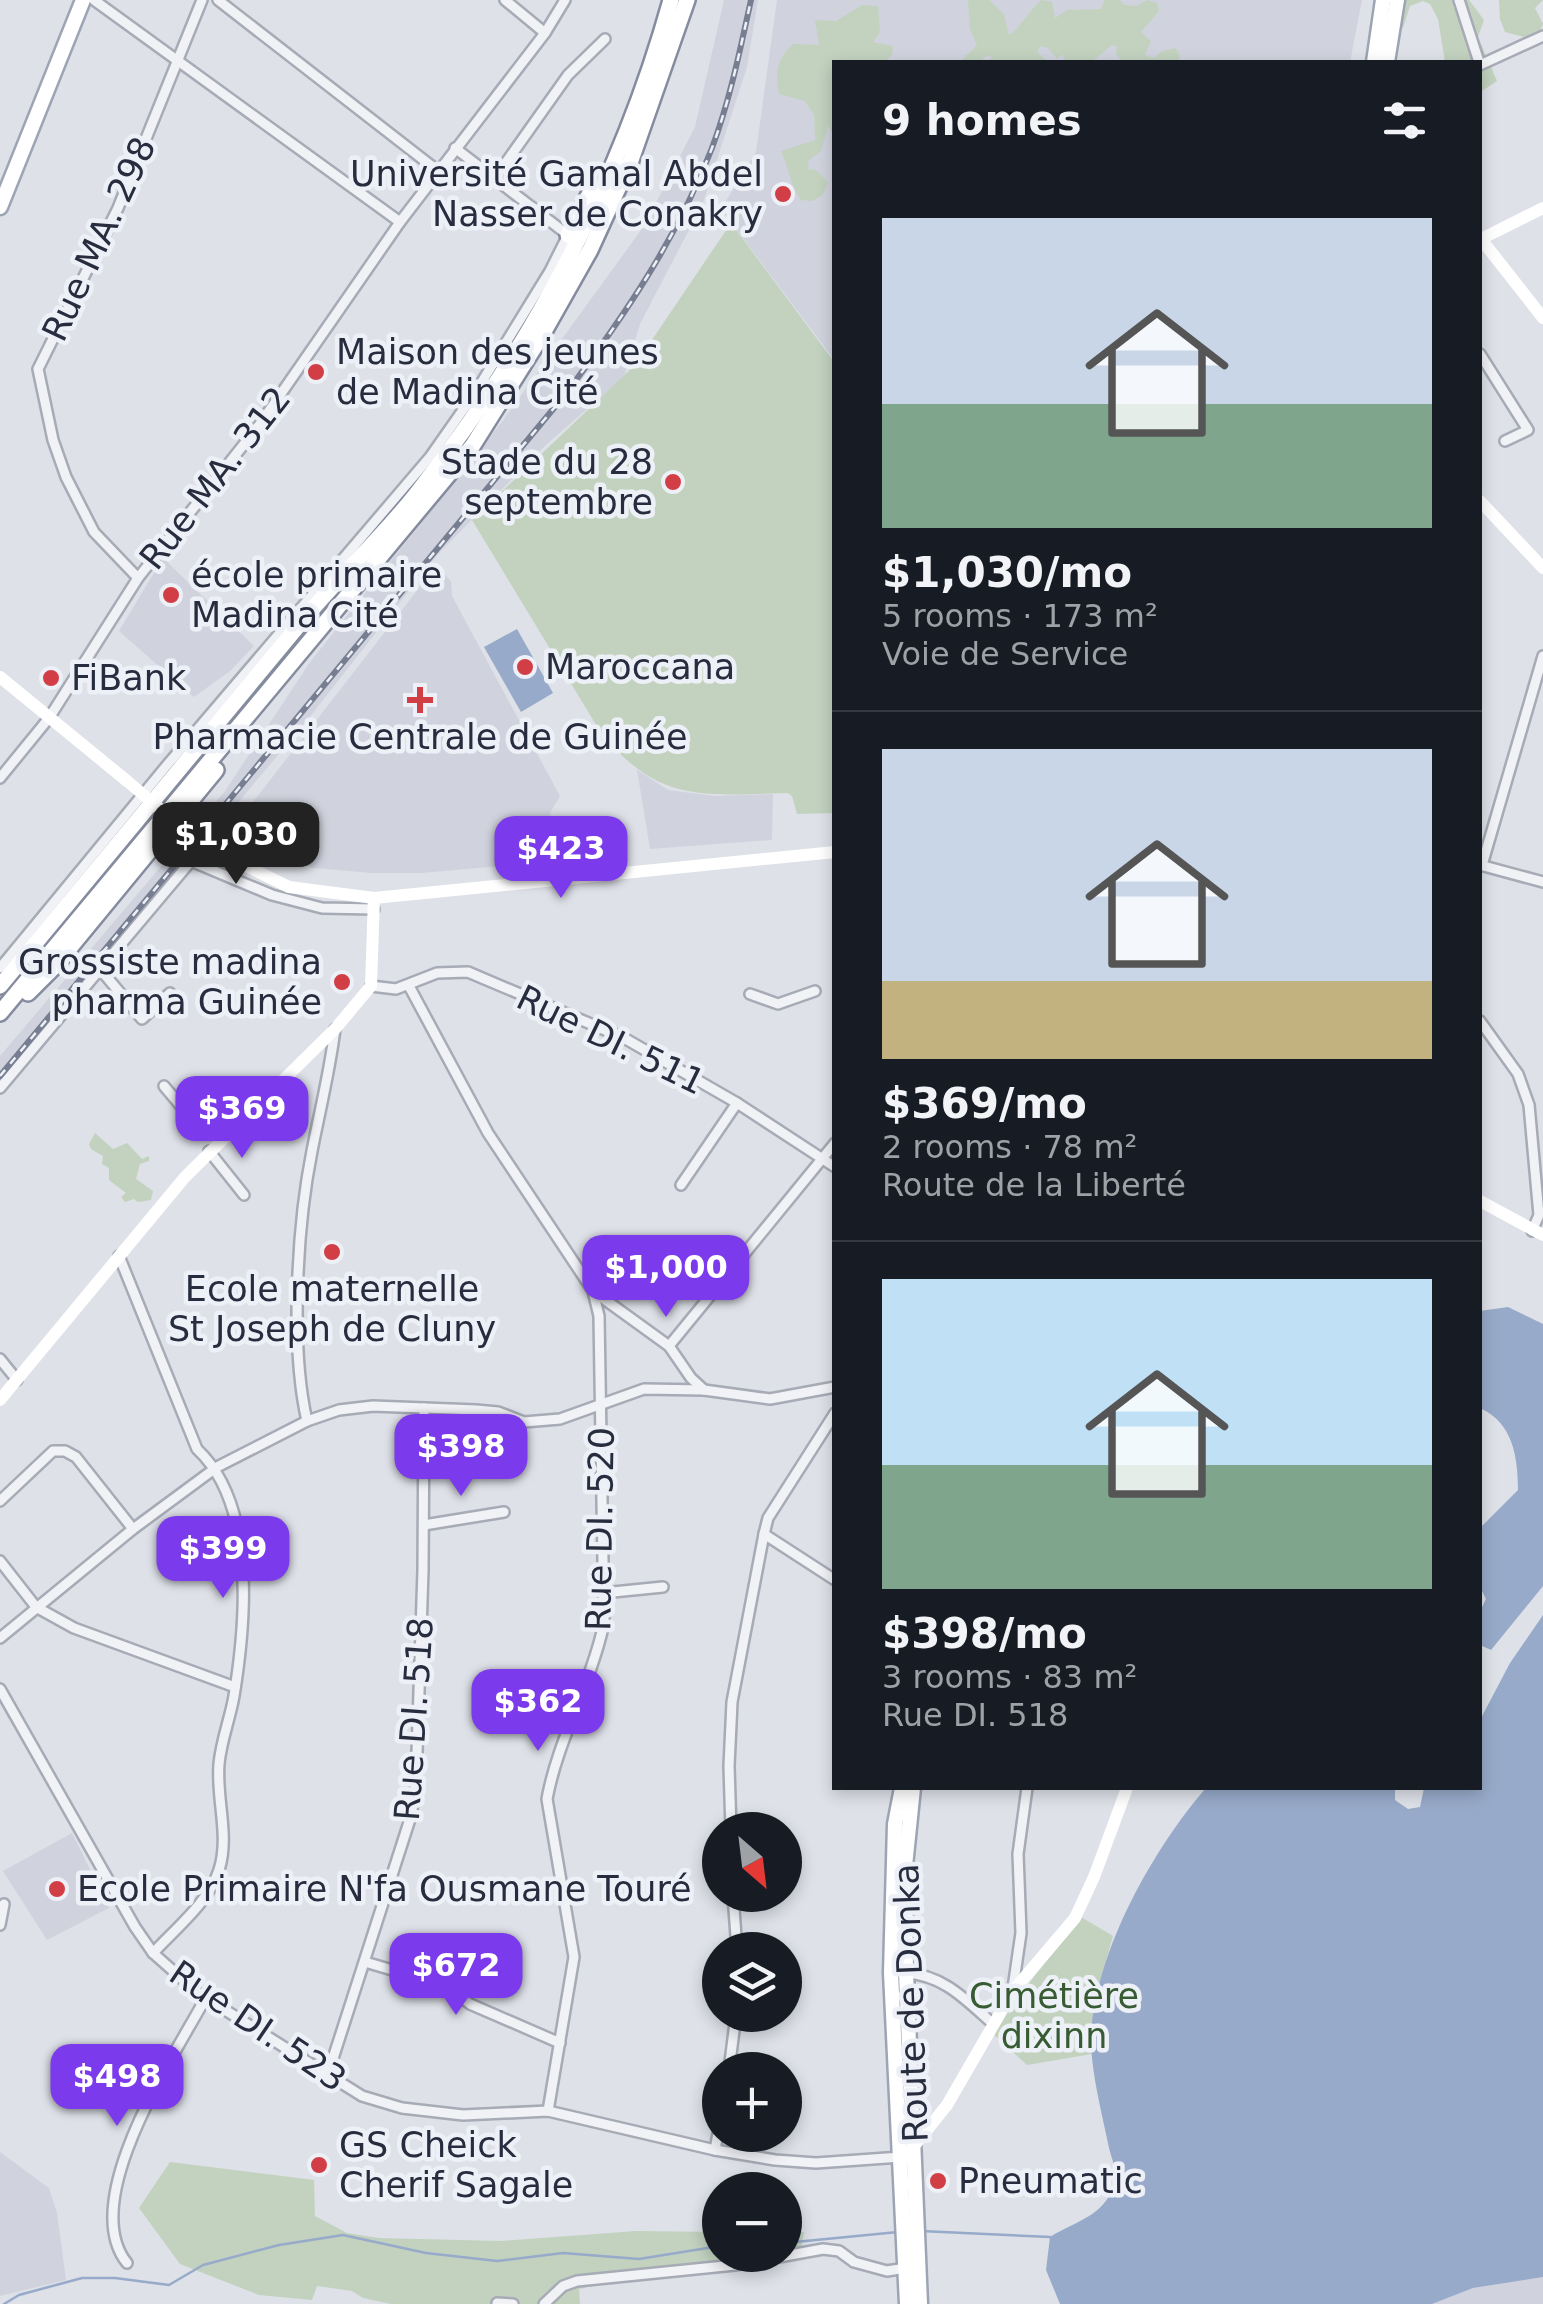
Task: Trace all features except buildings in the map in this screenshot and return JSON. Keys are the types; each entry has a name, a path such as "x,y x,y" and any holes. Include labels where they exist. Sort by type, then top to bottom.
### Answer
{"highway":[{"path":"0,986 311,610 417,493 488,398 562,272 602,192 671,0"},
{"path":"0,1022 54,967 176,822 402,542 473,445 590,250 630,160 687,0"},
{"path":"568,235 624,128 649,70"},
{"path":"0,1013 473,445"}],"main road":[{"path":"0,207 83,0"},
{"path":"1374,60 1383,0"},
{"path":"1387,60 1397,0"},
{"path":"1482,237 1543,208"},
{"path":"1482,241 1543,318"},
{"path":"1482,504 1543,568"},
{"path":"0,678 204,845 289,887 374,904 832,852"},
{"path":"0,1400 154,1211 209,1151 336,1029 371,986 374,904"},
{"path":"1482,1202 1538,1233"},
{"name":"Route de Donka","path":"902,1790 893,1870 891,1973 901,2012 915,2146 910,2218"},
{"name":"Route de Donka","path":"910,2218 901,2157 901,2012 906,1972 904,1866 914,1790"},
{"path":"901,2157 915,2146 947,2104 1013,1991 1075,1918 1126,1790"},
{"path":"910,2218 920,2304"},
{"path":"907,2304 906,2268 912,2252"}],"street":[{"path":"94,0 400,222"},
{"name":"Rue MA. 298","path":"138,578 94,532 66,477 53,440 38,369 118,208 202,0"},
{"path":"218,0 438,171"},
{"path":"505,0 544,33"},
{"name":"Rue MA. 312","path":"0,778 49,718 138,578 266,415 400,222 565,0"},
{"path":"1459,0 1478,60"},
{"path":"1482,63 1543,36"},
{"path":"496,178 568,75 605,39"},
{"path":"0,968 168,764 430,458 550,271 568,235 455,148"},
{"path":"1482,357 1528,430 1506,442"},
{"path":"1482,862 1543,656"},
{"path":"0,1088 191,860 272,895 305,904 322,908 374,904"},
{"path":"1482,865 1543,882"},
{"path":"100,969 142,1019 170,993"},
{"name":"Rue DI. 511","path":"371,986 396,989 438,973 468,972 624,1038 832,1164"},
{"name":"Rue DI. 520","path":"409,986 488,1133 593,1291 599,1316 604,1623 597,1656 552,1774 547,1800 574,1956 548,2111"},
{"path":"750,994 778,1004 815,991"},
{"path":"1482,1024 1518,1074 1530,1105 1540,1214 1538,1233"},
{"path":"307,1421 299,1387 298,1340 303,1232 311,1154 336,1029"},
{"path":"164,1086 180,1105 199,1098 229,1134"},
{"path":"681,1185 736,1103"},
{"path":"669,1346 832,1146"},
{"path":"209,1151 244,1196"},
{"path":"120,1256 197,1449 217,1467 234,1516 244,1574 235,1686 219,1763 223,1855 209,1891 153,1953"},
{"path":"593,1291 669,1346 704,1390"},
{"path":"0,1359 17,1380"},
{"path":"0,1638 133,1529 217,1467 307,1421 338,1410 373,1406 498,1412 524,1422 560,1419 644,1389 704,1390 770,1399 832,1388"},
{"name":"Rue DI. 518","path":"327,2077 407,1834 414,1799 424,1408"},
{"path":"730,1812 732,1702 768,1518 832,1417"},
{"path":"0,1501 52,1451 64,1451 76,1458 133,1529"},
{"path":"424,1525 504,1512"},
{"path":"764,1534 832,1578"},
{"path":"0,1561 36,1607 74,1628 235,1686"},
{"path":"603,1593 663,1587"},
{"name":"Rue DI. 523","path":"0,1689 135,1927 153,1953 205,1998 327,2077 362,2096 402,2108 462,2115 548,2111 702,2147"},
{"path":"1013,1991 1021,1933 1018,1854 1027,1790"},
{"path":"0,1925 4,1904"},
{"path":"364,1962 447,1986 470,2004 560,2043"},
{"path":"906,1972 927,1974 948,1985 992,2022"},
{"path":"127,2264 113,2237 114,2188 119,2170 205,1998"},
{"name":"Rue DI. 523","path":"731,2152 816,2163 901,2157"},
{"path":"544,2304 563,2286 577,2281 734,2265 823,2249 839,2251 854,2262 887,2271 906,2268"},
{"path":"497,2304 513,2304"}],"shaded area":[{"path":"724,0 758,0 747,67 703,203 640,324 624,377 547,444 437,555 305,723 0,1085 0,1056 225,791 310,662 501,423 644,226 695,127"},
{"name":"Université Gamal Abdel Nasser de Conakry","path":"777,0 1362,0 1350,60 832,60 832,357 721,209 756,152"},
{"name":"école primaire Madina Cité","path":"163,558 254,646 230,671 194,697 119,631"},
{"name":"Pharmacie Centrale de Guinée","path":"436,566 451,581 452,596 560,796 550,813 557,861 421,873 372,873 314,868 239,841 229,833"},
{"path":"637,770 668,790 715,796 773,794 772,840 650,849"},
{"name":"Ecole Primaire N'fa Ousmane Touré","path":"72,1833 109,1908 47,1940 3,1871"},
{"path":"0,2152 49,2188 57,2213 66,2280 0,2296"},
{"path":"1543,2277 1543,2304 1432,2304 1473,2288"}],"green space":[{"path":"968,0 989,0 1004,14 1009,35 1041,0 1052,2 1055,18 1067,10 1101,9 1105,0 1136,6 1147,0 1157,3 1159,11 1141,32 1151,41 1145,55 1154,58 1162,51 1176,48 1180,57 1120,60 1117,47 1112,45 1093,60 1064,60 1062,54 1057,59 1048,48 1040,46 1037,52 1046,60 988,60 992,58 989,55 983,60 962,60 977,45 970,29"},
{"path":"1398,0 1469,0 1484,20 1478,37 1497,81 1482,91 1482,60 1445,60 1438,19 1430,4 1423,1 1410,6 1403,28 1393,30"},
{"path":"1499,0 1543,0 1535,8 1543,24 1539,33 1528,38 1505,32"},
{"path":"862,5 878,6 880,32 873,42 893,46 892,55 886,60 832,60 832,132 828,126 821,151 808,161 809,170 815,169 828,182 823,195 812,201 801,200 781,151 815,140 814,115 805,101 779,94 778,66 793,44 819,45 815,20 836,21"},
{"name":"Stade du 28 septembre","path":"731,223 832,359 832,813 797,814 788,793 682,790 640,771 598,728 472,520 635,365"},
{"path":"95,1133 113,1149 127,1143 142,1159 149,1156 149,1161 140,1164 136,1179 153,1191 151,1200 125,1202 121,1197 126,1193 109,1180 103,1156 91,1149 89,1144"},
{"name":"Cimétière dixinn","path":"1081,1917 1113,1936 1096,1995 1092,2054 1027,2065 991,2032"},
{"path":"170,2162 314,2180 315,2216 347,2233 379,2238 501,2241 636,2231 702,2232 702,2268 647,2274 579,2289 580,2304 391,2304 363,2298 352,2291 317,2286 312,2300 259,2295 180,2264 139,2208"}],"water":[{"path":"517,629 553,693 521,712 484,647"},
{"path":"1508,1307 1543,1324 1543,1586 1491,1650 1482,1646 1482,1607 1486,1599 1482,1591 1482,1526 1518,1490 1518,1478 1507,1432 1482,1409 1482,1311"},
{"path":"1543,1615 1543,2277 1473,2288 1432,2304 1060,2304 1046,2270 1050,2237 1099,2209 1112,2191 1115,2175 1092,2058 1098,1988 1125,1914 1143,1878 1185,1814 1204,1790 1395,1790 1395,1800 1408,1809 1420,1807 1424,1790 1482,1790 1482,1716 1510,1663"}],"waterway":[{"path":"921,2231 1050,2237"},
{"path":"802,2241 898,2232"},
{"path":"4,2304 19,2295 82,2278 169,2285 203,2265 279,2245 343,2235 426,2253 497,2261 563,2253 639,2259 702,2249"}],"railway":[{"path":"0,1076 564,396 607,337 647,277 698,182 724,112 751,0"}],"place":[{"name":"Université Gamal Abdel Nasser de Conakry","path":"783,194"},
{"name":"Maison des jeunes de Madina Cité","path":"316,372"},
{"name":"Stade du 28 septembre","path":"673,482"},
{"name":"école primaire Madina Cité","path":"171,595"},
{"name":"Maroccana","path":"525,667"},
{"name":"FiBank","path":"51,678"},
{"name":"Pharmacie Centrale de Guinée","path":"420,700"},
{"name":"Grossiste madina pharma Guinée","path":"342,982"},
{"name":"Ecole maternelle St Joseph de Cluny","path":"332,1252"},
{"name":"Ecole Primaire N'fa Ousmane Touré","path":"57,1889"},
{"name":"GS Cheick Cherif Sagale","path":"319,2165"},
{"name":"Pneumatic","path":"938,2181"}]}
